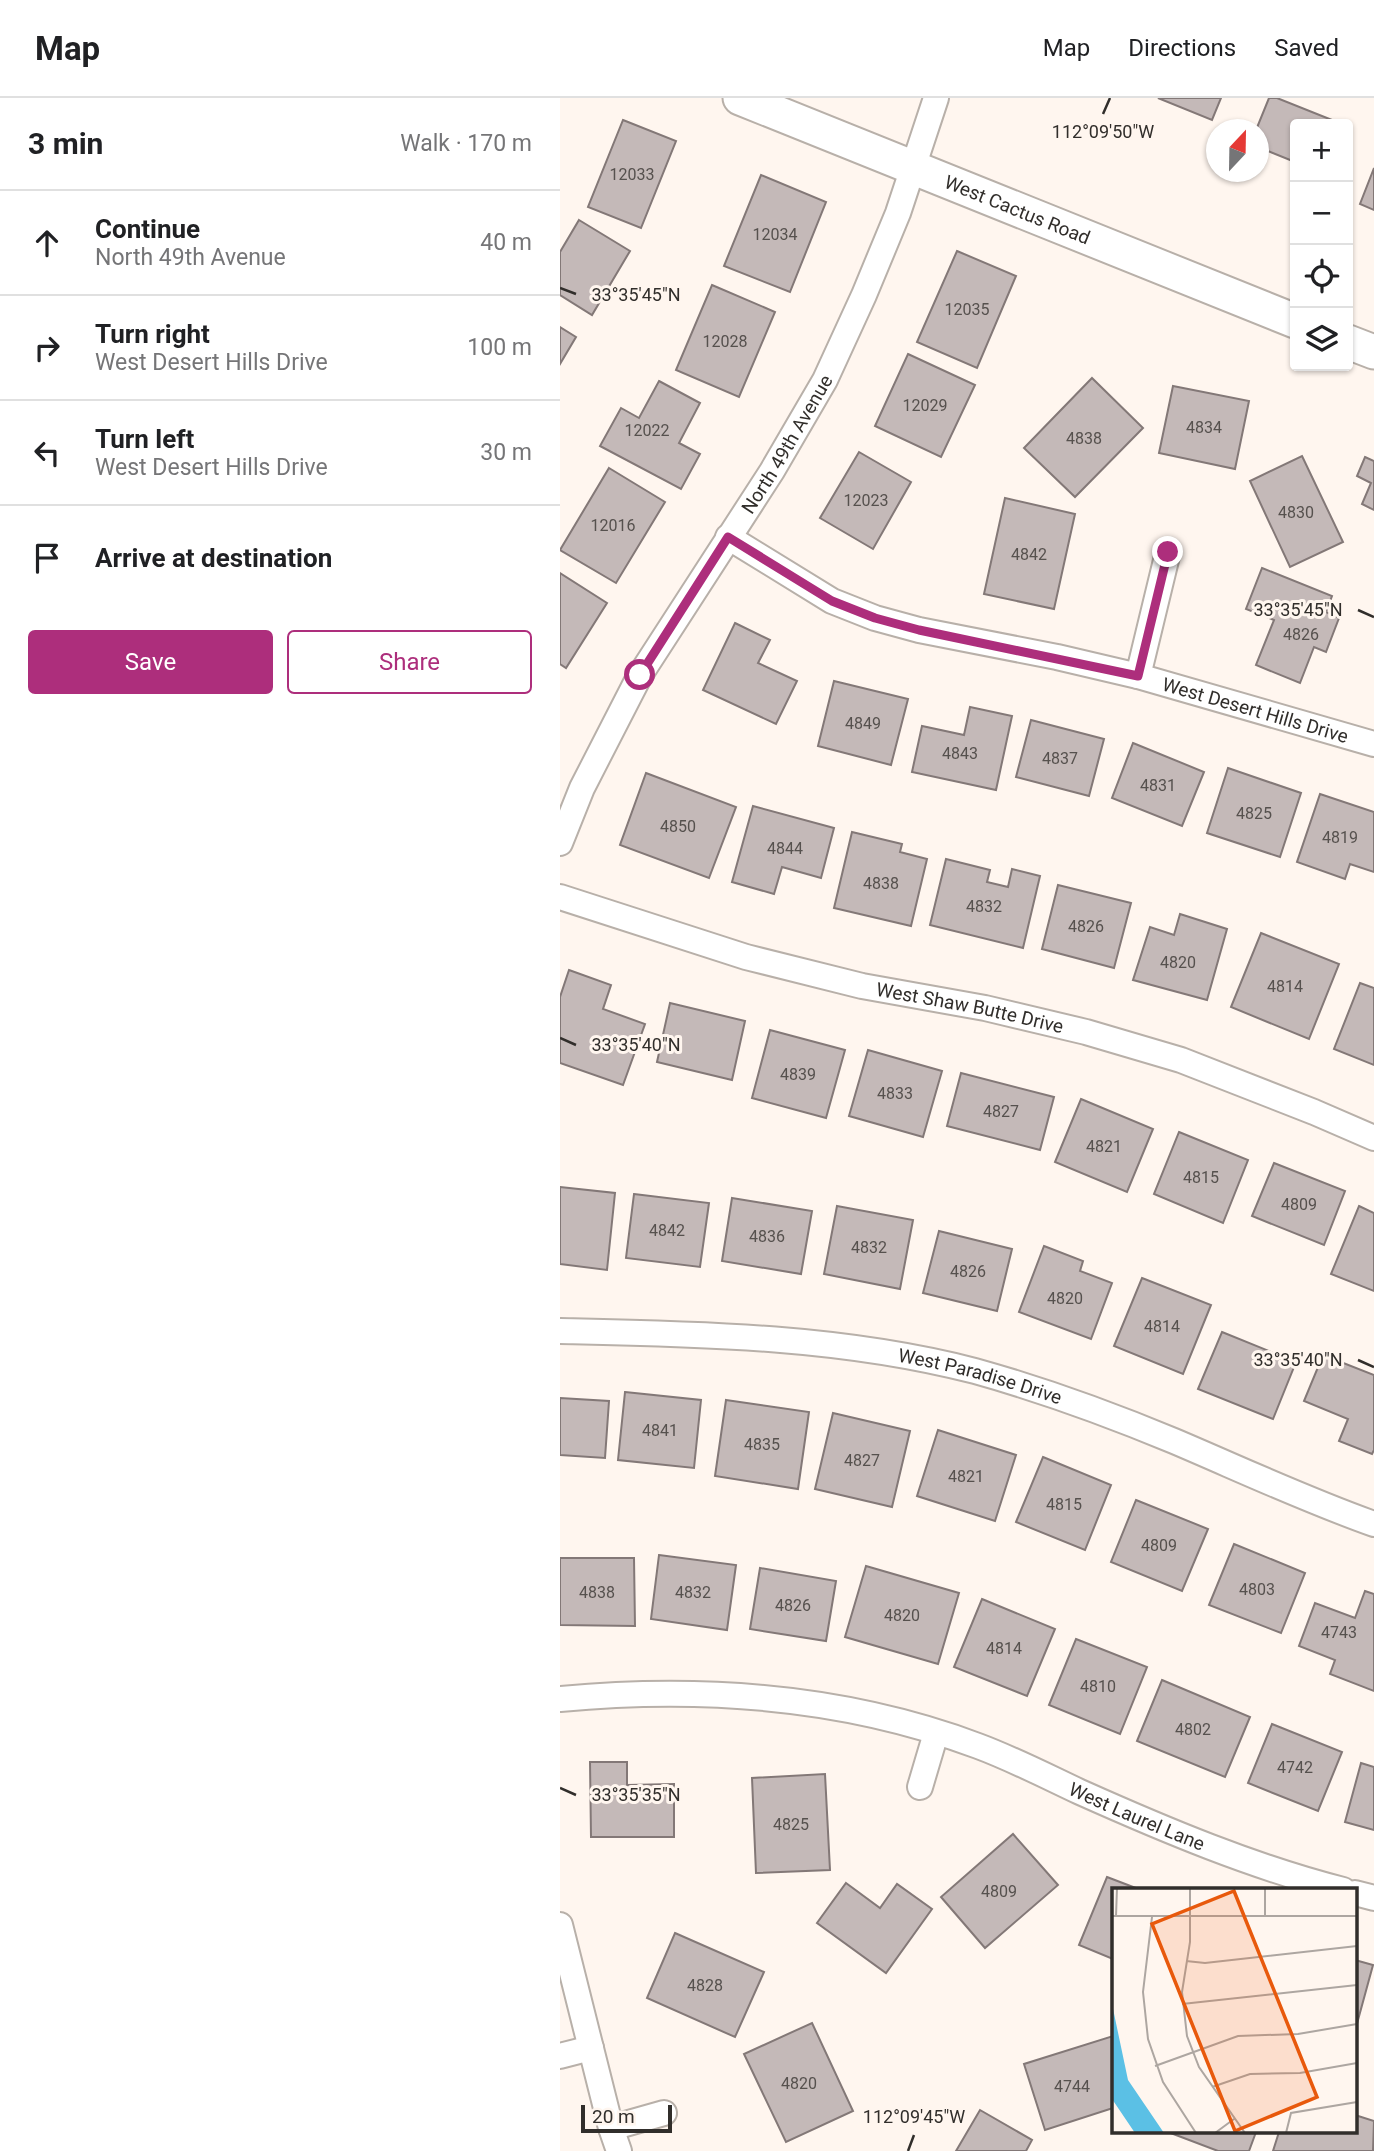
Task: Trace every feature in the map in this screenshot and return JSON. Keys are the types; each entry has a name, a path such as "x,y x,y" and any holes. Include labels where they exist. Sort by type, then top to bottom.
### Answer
{"main road":[{"name":"West Cactus Road","path":"740,98 1290,319"},
{"path":"1353,344 1374,352"}],"street":[{"name":"North 49th Avenue","path":"560,843 582,788 640,675 772,471 825,380 898,213 936,98"},
{"name":"West Desert Hills Drive","path":"728,537 832,601 875,618 919,630 1138,676 1374,744"},
{"name":"West Desert Hills Drive","path":"1138,676 1168,552"},
{"name":"West Shaw Butte Drive","path":"560,897 746,957 862,986 985,1008 1098,1035 1181,1060 1374,1138"},
{"name":"West Paradise Drive","path":"560,1331 687,1334 820,1344 974,1371 1080,1404 1374,1524"},
{"name":"West Laurel Lane","path":"560,1699 683,1693 753,1696 878,1716 978,1746 1230,1854 1335,1888"},
{"path":"920,1787 936,1732"},
{"path":"1356,1893 1374,1898"},
{"path":"560,1925 615,2139 664,2113"},
{"path":"560,2056 591,2048"}],"building":[{"path":"1158,98 1221,98 1212,119"},
{"path":"1269,98 1277,98 1330,119 1290,119 1290,160 1269,151 1269,119 1260,119"},
{"path":"623,120 676,141 641,228 588,207"},
{"path":"1374,168 1374,210 1360,204"},
{"path":"761,175 826,202 790,292 724,266"},
{"path":"579,220 630,251 592,315 560,295 560,252"},
{"path":"957,251 1016,276 977,368 917,342"},
{"path":"712,285 775,312 739,397 676,370"},
{"path":"560,327 576,337 560,364"},
{"path":"908,354 975,385 941,457 875,426"},
{"path":"1092,378 1143,428 1075,497 1024,448"},
{"path":"659,381 700,403 679,443 700,454 681,489 600,446 621,408 639,418"},
{"path":"1173,386 1249,401 1235,469 1159,453"},
{"path":"859,452 911,482 873,549 820,518"},
{"path":"1302,456 1343,542 1290,567 1250,481"},
{"path":"1365,457 1374,461 1374,510 1362,504 1371,483 1357,476"},
{"path":"609,468 665,502 616,583 560,550"},
{"path":"1005,498 1075,514 1054,609 984,594"},
{"path":"1262,568 1332,596 1326,612 1339,618 1326,652 1314,647 1300,683 1256,665 1274,620 1246,609"},
{"path":"560,573 607,603 566,668 560,664"},
{"path":"735,623 770,640 758,663 797,681 776,724 703,690"},
{"path":"834,681 908,699 891,765 818,746"},
{"path":"970,707 1012,716 996,790 912,772 922,726 964,735"},
{"path":"1031,720 1104,739 1089,796 1016,777"},
{"path":"1133,743 1204,772 1182,826 1112,798"},
{"path":"1228,768 1301,793 1280,857 1207,833"},
{"path":"646,773 736,807 709,878 620,845"},
{"path":"1320,794 1374,812 1374,872 1350,864 1345,879 1297,862"},
{"path":"753,806 834,828 821,878 782,867 774,894 732,882"},
{"path":"852,832 902,844 900,852 927,859 911,926 834,908"},
{"path":"946,859 990,870 987,882 1008,887 1012,869 1040,876 1023,948 930,925"},
{"path":"1058,885 1131,903 1114,968 1042,949"},
{"path":"1180,914 1227,929 1207,1000 1133,980 1150,927 1174,935"},
{"path":"1261,933 1339,964 1309,1039 1231,1007"},
{"path":"569,970 611,985 603,1009 645,1024 623,1085 560,1063 560,997"},
{"path":"1360,983 1374,988 1374,1065 1334,1049"},
{"path":"670,1003 745,1021 732,1080 657,1062"},
{"path":"770,1030 845,1050 826,1118 752,1098"},
{"path":"868,1050 942,1071 923,1137 849,1116"},
{"path":"961,1073 1054,1097 1040,1150 947,1126"},
{"path":"1081,1099 1153,1129 1127,1192 1055,1162"},
{"path":"1179,1132 1248,1160 1223,1223 1154,1194"},
{"path":"1274,1163 1345,1191 1324,1245 1252,1216"},
{"path":"560,1187 615,1193 607,1270 560,1264"},
{"path":"634,1194 709,1203 700,1267 626,1258"},
{"path":"732,1198 812,1211 801,1274 722,1261"},
{"path":"837,1206 913,1220 900,1289 824,1274"},
{"path":"1359,1206 1374,1213 1374,1291 1331,1274"},
{"path":"939,1231 1012,1249 997,1311 923,1293"},
{"path":"1044,1246 1083,1261 1080,1271 1112,1283 1091,1339 1019,1312"},
{"path":"1142,1278 1211,1305 1183,1374 1114,1346"},
{"path":"1222,1332 1296,1362 1273,1419 1198,1389"},
{"path":"1323,1355 1374,1375 1372,1454 1339,1441 1348,1419 1304,1401"},
{"path":"625,1392 701,1400 694,1468 618,1460"},
{"path":"560,1398 609,1401 605,1458 560,1455"},
{"path":"726,1400 809,1412 798,1489 715,1476"},
{"path":"833,1413 910,1431 892,1507 815,1489"},
{"path":"938,1430 1016,1455 995,1521 917,1496"},
{"path":"1043,1457 1111,1485 1085,1550 1016,1522"},
{"path":"1136,1500 1208,1529 1182,1591 1111,1562"},
{"path":"1234,1544 1305,1573 1281,1633 1209,1605"},
{"path":"659,1555 736,1565 727,1630 651,1619"},
{"path":"560,1558 634,1558 635,1626 560,1625"},
{"path":"866,1566 959,1593 938,1664 845,1637"},
{"path":"760,1568 836,1581 826,1641 750,1629"},
{"path":"1365,1591 1374,1594 1374,1691 1330,1674 1335,1660 1299,1646 1315,1603 1355,1618"},
{"path":"982,1599 1055,1629 1027,1696 954,1667"},
{"path":"1076,1639 1147,1667 1120,1734 1049,1705"},
{"path":"1162,1680 1250,1717 1225,1777 1137,1741"},
{"path":"1272,1724 1342,1752 1318,1811 1248,1783"},
{"path":"590,1762 627,1762 627,1785 674,1784 674,1837 591,1837"},
{"path":"1361,1763 1374,1767 1374,1830 1345,1822"},
{"path":"825,1774 830,1870 756,1873 752,1778"},
{"path":"1013,1834 1058,1885 985,1948 941,1897"},
{"path":"1107,1877 1136,1888 1112,1888 1112,1959 1079,1945"},
{"path":"846,1883 880,1908 897,1884 932,1909 886,1973 817,1923"},
{"path":"675,1933 764,1972 735,2037 647,1998"},
{"path":"1356,1960 1373,1965 1356,2027"},
{"path":"812,2023 853,2111 786,2142 744,2054"},
{"path":"1112,2036 1112,2108 1045,2130 1024,2064"},
{"path":"980,2110 1032,2140 1026,2151 956,2151"},
{"path":"1356,2115 1374,2121 1373,2151 1273,2151 1278,2134 1356,2134"},
{"path":"1173,2134 1255,2134 1249,2151 1218,2151"}],"route":[{"path":"640,675 728,537 832,601 875,618 919,630 1138,676 1168,552"}]}
